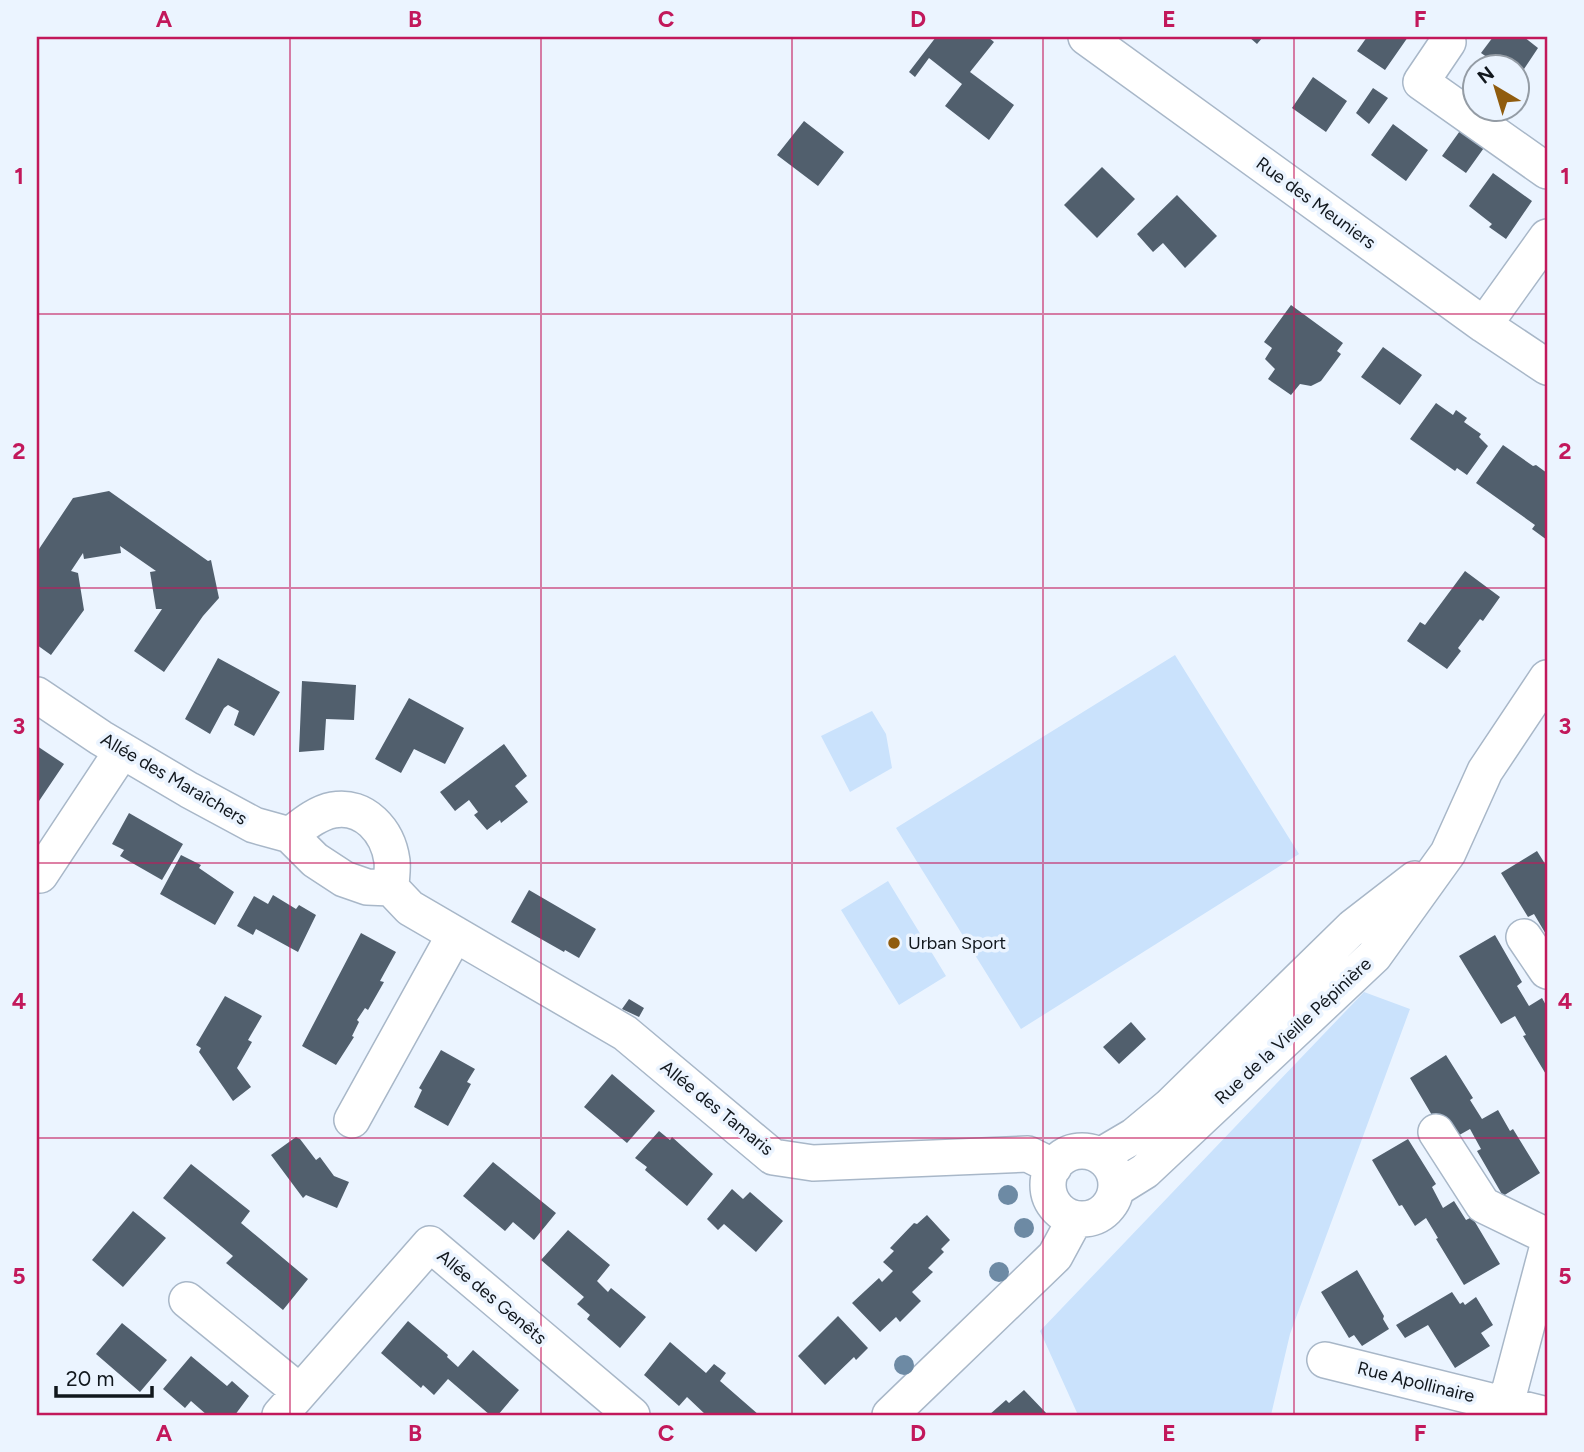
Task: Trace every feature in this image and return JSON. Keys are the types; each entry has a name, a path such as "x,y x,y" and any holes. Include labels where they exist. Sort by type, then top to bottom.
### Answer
{"street":[{"name":"Rue des Meuniers","path":"1086,37 1484,325 1547,367"},
{"path":"1448,42 1421,82 1547,171"},
{"path":"1484,325 1547,237"},
{"name":"Rue de la Vieille Pépinière","path":"1076,1219 1089,1219 1102,1213 1112,1203 1116,1189 1145,1171 1374,956 1448,853 1485,771 1547,678"},
{"name":"Allée des Maraîchers","path":"37,695 122,751 254,825 290,835 315,860 344,879 367,887 391,888"},
{"path":"40,875 122,751"},
{"path":"290,835 330,810 350,808 365,815 380,829 389,846 392,863 391,888 410,908 455,934 352,1120"},
{"name":"Rue de la Vieille Pépinière","path":"1100,1156 1134,1136 1170,1106 1353,928 1448,853"},
{"name":"Allée des Tamaris","path":"455,934 625,1033 774,1157 813,1163 1028,1154 1054,1167"},
{"path":"1524,937 1547,971"},
{"path":"1436,1132 1483,1205 1547,1236"},
{"path":"890,1415 1055,1256 1076,1219 1063,1213 1054,1204 1049,1192 1049,1179 1054,1167 1063,1158 1074,1152 1100,1156 1110,1164 1116,1189"},
{"name":"Allée des Genêts","path":"290,1404 430,1244 632,1415"},
{"path":"1506,1404 1547,1249"},
{"path":"187,1300 290,1404"},
{"name":"Rue Apollinaire","path":"1325,1360 1547,1415"}],"shaded area":[{"path":"1175,655 1299,854 1021,1029 896,828"},
{"path":"872,711 886,734 892,768 850,792 821,736"},
{"name":"Urban Sport","path":"888,881 946,976 899,1005 841,910"},
{"path":"1364,992 1410,1009 1290,1334 1271,1415 1078,1415 1040,1331"}],"building":[{"path":"936,37 988,37 994,42 970,72 1014,105 989,140 945,106 962,84 929,58 915,77 909,72"},
{"path":"1249,37 1263,37 1257,44"},
{"path":"1367,37 1408,37 1385,70 1357,51"},
{"path":"1493,37 1524,37 1538,48 1532,57 1532,52 1482,52"},
{"path":"1313,77 1347,101 1326,132 1292,108"},
{"path":"1373,88 1388,98 1369,124 1356,113"},
{"path":"804,121 844,152 818,186 777,155"},
{"path":"1393,124 1428,150 1406,181 1371,155"},
{"path":"1462,128 1486,145 1466,173 1442,156"},
{"path":"1102,167 1135,199 1097,238 1064,205"},
{"path":"1493,173 1532,201 1506,239 1489,227 1492,224 1469,206"},
{"path":"1177,195 1217,236 1185,268 1163,243 1153,252 1137,234"},
{"path":"1291,305 1343,343 1337,351 1341,354 1321,381 1311,386 1300,384 1291,395 1268,379 1275,369 1265,359 1272,348 1264,342"},
{"path":"1383,347 1422,375 1400,405 1361,377"},
{"path":"1436,403 1453,415 1456,410 1467,418 1464,422 1481,434 1479,437 1488,446 1467,475 1457,468 1455,471 1410,439"},
{"path":"1503,445 1547,473 1547,540 1532,529 1535,525 1476,483"},
{"path":"109,491 208,561 211,560 219,598 203,616 164,672 134,651 162,609 156,609 150,572 156,571 120,546 121,553 84,559 83,553 71,571 78,573 84,610 51,655 37,645 37,548 39,549 73,498"},
{"path":"1465,571 1500,597 1483,621 1480,619 1458,648 1461,651 1447,669 1407,641 1420,622 1425,625"},
{"path":"218,658 280,692 254,736 234,725 239,711 228,705 210,734 185,719"},
{"path":"302,681 356,685 354,720 326,719 324,750 299,752"},
{"path":"409,698 464,728 445,764 414,749 401,773 375,759"},
{"path":"504,744 527,776 515,786 528,802 501,823 500,820 487,830 474,815 478,812 469,800 455,811 440,792"},
{"path":"37,746 64,764 37,804"},
{"path":"129,813 183,844 162,880 120,856 124,850 112,844"},
{"path":"1537,851 1547,867 1547,936 1534,914 1528,917 1501,873"},
{"path":"181,855 201,865 199,868 234,892 215,925 160,894"},
{"path":"529,890 596,929 579,958 511,922"},
{"path":"273,895 296,909 299,905 316,915 298,952 256,929 253,935 237,926 254,896 268,904"},
{"path":"361,933 396,952 380,981 384,982 368,1010 365,1008 357,1020 359,1022 352,1036 354,1037 336,1065 302,1046"},
{"path":"1495,935 1522,982 1517,986 1529,1006 1542,998 1547,1007 1547,1076 1523,1036 1526,1035 1515,1016 1501,1024 1459,956"},
{"path":"225,996 262,1016 248,1040 252,1042 237,1068 251,1087 233,1101 199,1052 201,1048 196,1045"},
{"path":"629,999 644,1008 639,1017 622,1009"},
{"path":"1131,1022 1146,1039 1119,1064 1103,1047"},
{"path":"441,1050 475,1069 467,1082 471,1084 448,1126 414,1107 422,1090 419,1088"},
{"path":"1446,1055 1473,1098 1470,1100 1482,1119 1498,1110 1540,1173 1503,1196 1477,1151 1481,1149 1470,1129 1454,1138 1436,1122 1410,1078"},
{"path":"612,1074 655,1111 627,1143 584,1107"},
{"path":"659,1131 670,1140 672,1137 713,1174 687,1206 635,1158"},
{"path":"296,1137 316,1160 320,1157 334,1176 349,1182 337,1208 306,1195 303,1198 271,1155"},
{"path":"1408,1139 1436,1184 1432,1187 1443,1208 1454,1201 1466,1220 1472,1217 1500,1264 1464,1285 1426,1218 1415,1226 1402,1205 1399,1206 1372,1160"},
{"path":"493,1162 556,1213 534,1240 513,1222 505,1231 463,1196"},
{"path":"191,1164 250,1211 241,1223 308,1279 283,1310 226,1263 233,1256 163,1198"},
{"path":"732,1189 743,1199 750,1192 783,1221 756,1252 724,1224 718,1230 707,1219"},
{"path":"133,1211 166,1238 123,1287 92,1260"},
{"path":"927,1215 950,1240 941,1249 944,1252 928,1268 933,1272 912,1292 921,1301 900,1322 896,1317 880,1332 852,1303 879,1278 882,1282 893,1271 883,1262 894,1251 890,1248 914,1223 917,1224"},
{"path":"568,1230 610,1265 597,1281 608,1292 611,1288 646,1317 620,1348 587,1319 590,1315 577,1304 584,1297 541,1260"},
{"path":"1357,1270 1389,1329 1362,1346 1354,1335 1349,1338 1321,1292"},
{"path":"1452,1292 1460,1304 1463,1302 1465,1305 1476,1297 1493,1325 1481,1333 1490,1346 1455,1368 1428,1325 1405,1338 1396,1325"},
{"path":"838,1316 868,1348 856,1360 854,1357 825,1385 798,1356"},
{"path":"408,1321 458,1367 473,1350 519,1390 498,1415 490,1415 448,1379 434,1395 423,1385 421,1388 381,1353"},
{"path":"122,1323 167,1360 140,1392 96,1354"},
{"path":"670,1342 706,1373 714,1364 726,1373 720,1381 759,1415 706,1415 687,1397 679,1406 644,1375"},
{"path":"191,1356 227,1386 232,1381 249,1396 235,1415 207,1415 191,1401 185,1408 163,1389"},
{"path":"1024,1390 1048,1415 989,1415 1006,1400 1009,1403"}],"place":[{"name":"Urban Sport","path":"894,943"}]}
